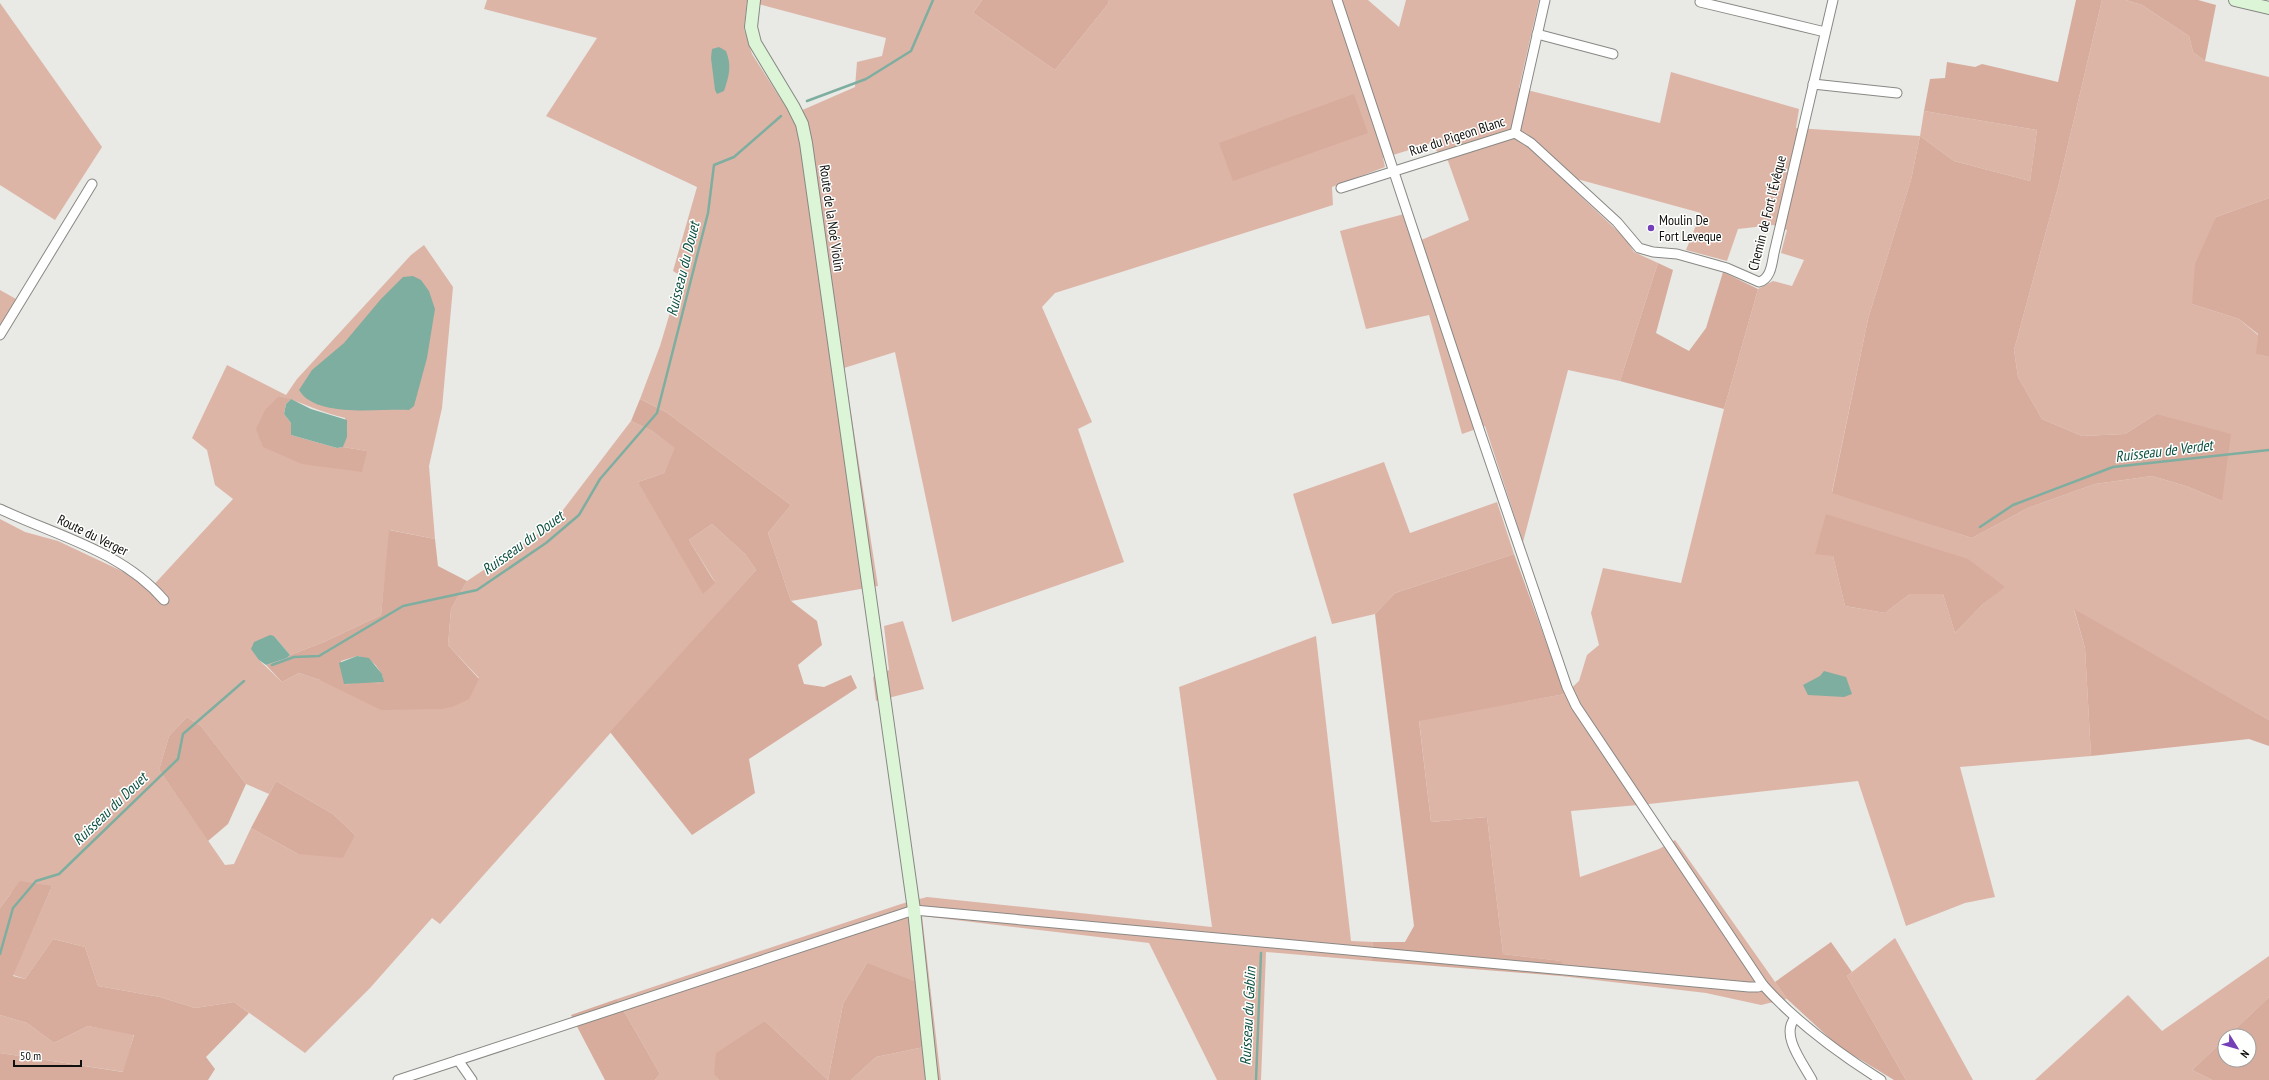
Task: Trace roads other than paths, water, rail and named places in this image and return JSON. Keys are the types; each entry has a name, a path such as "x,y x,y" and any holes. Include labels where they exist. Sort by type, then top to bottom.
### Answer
{"street":[{"name":"Route de la Noé Violin","path":"754,0 751,27 755,43 793,106 802,124 806,143 914,910 932,1080"},
{"path":"1337,0 1483,443 1567,687 1576,706 1763,985 1795,1018 1830,1046 1881,1080"},
{"name":"Rue du Pigeon Blanc","path":"1341,188 1515,133 1545,0"},
{"name":"Chemin de Fort l'Évêque","path":"1515,133 1531,143 1618,222 1639,248 1653,252 1677,254 1727,268 1759,282 1764,281 1768,276 1833,0"},
{"path":"2235,0 2269,8"},
{"path":"1700,2 1826,32"},
{"path":"1537,34 1613,54"},
{"path":"1813,84 1897,93"},
{"path":"0,334 92,184"},
{"name":"Route du Verger","path":"0,509 86,546 120,563 140,575 164,600"},
{"path":"398,1080 914,910 1749,987 1758,987 1763,985"},
{"path":"1795,1018 1789,1029 1790,1038 1812,1080"},
{"path":"458,1060 472,1080"}],"waterway":[{"name":"Ruisseau du Douet","path":"807,101 866,79 911,51 933,0"},
{"name":"Ruisseau du Douet","path":"272,665 294,657 319,656 403,606 477,590 546,543 579,515 600,479 657,413 708,213 714,165 734,157 781,116"},
{"name":"Ruisseau de Verdet","path":"1980,527 2013,505 2113,467 2269,450"},
{"name":"Ruisseau du Douet","path":"0,954 13,908 36,881 59,874 178,759 183,734 244,681"},
{"name":"Ruisseau du Gablin","path":"1256,1080 1261,953"}],"place":[{"name":"Moulin De Fort Leveque","path":"1651,228"}]}
